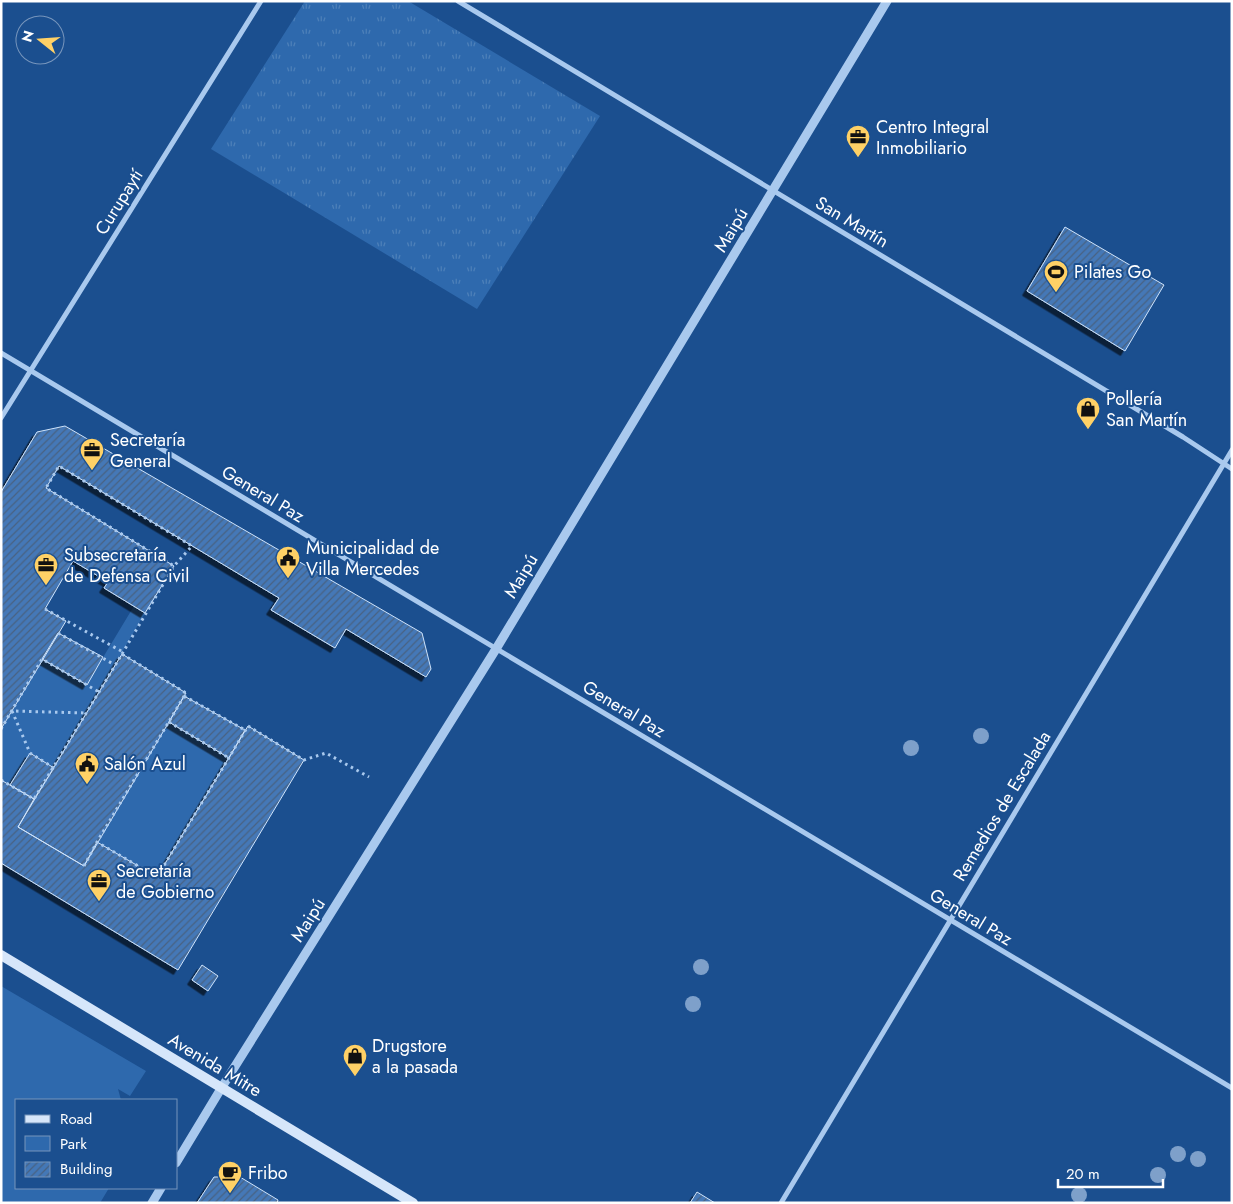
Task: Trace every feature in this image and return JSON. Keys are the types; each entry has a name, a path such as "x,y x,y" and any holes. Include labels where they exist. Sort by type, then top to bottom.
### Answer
{"main road":[{"name":"Avenida Mitre","path":"1,955 413,1203"}],"street":[{"name":"Curupaytí","path":"1,418 261,1"},
{"name":"San Martín","path":"458,1 1182,437 1232,469"},
{"name":"Maipú","path":"178,1160 496,649 887,1"},
{"name":"General Paz","path":"1,353 1232,1088"},
{"name":"Remedios de Escalada","path":"780,1203 1232,450"},
{"path":"152,1203 160,1189"}],"path":[{"path":"1,780 34,799 174,566 192,546 59,466 46,488 174,566"},
{"path":"45,609 186,692 84,866"},
{"path":"58,633 115,665"},
{"path":"1,729 42,659 99,692"},
{"path":"184,696 245,730"},
{"path":"12,711 86,713"},
{"path":"12,711 30,753 54,768"},
{"path":"169,722 229,758"},
{"path":"98,842 157,877 248,726 304,760 326,752 369,777"}],"green space":[{"path":"305,1 408,1 600,116 477,309 211,149"},
{"path":"134,606 145,613 54,768 30,753 10,785 1,780 1,729 42,659 87,684"},
{"path":"169,722 229,758 157,877 97,842"},
{"path":"1,986 146,1071 130,1096 118,1089 121,1099 15,1099 15,1189 108,1189 100,1203 1,1203"}],"building":[{"path":"1065,227 1164,285 1125,351 1027,291"},
{"name":"Municipalidad de Villa Mercedes","path":"65,426 422,633 431,669 426,677 346,629 335,648 271,610 279,598 59,466 46,488 174,566 145,613 104,588 108,582 73,561 45,609 66,621 1,729 1,492 37,432"},
{"path":"58,633 103,657 87,685 42,659"},
{"name":"Salón Azul","path":"122,654 186,693 84,866 18,827"},
{"path":"184,696 245,730 229,758 169,722"},
{"path":"248,726 304,760 178,970 1,863 1,780 34,799 18,827 84,866 97,842 157,877"},
{"path":"30,753 54,768 34,799 10,785"},
{"path":"202,965 218,976 208,991 192,980"},
{"path":"214,1177 240,1177 278,1200 277,1203 197,1203"},
{"path":"697,1192 715,1203 690,1203"}],"place":[{"name":"Centro Integral Inmobiliario","path":"858,158"},
{"name":"Pilates Go","path":"1056,293"},
{"name":"Pollería San Martín","path":"1088,430"},
{"name":"Secretaría General","path":"92,471"},
{"name":"Municipalidad de Villa Mercedes","path":"288,579"},
{"name":"Subsecretaría de Defensa Civil","path":"46,586"},
{"name":"Salón Azul","path":"87,785"},
{"name":"Secretaría de Gobierno","path":"99,902"},
{"name":"Drugstore a la pasada","path":"355,1077"},
{"name":"Fribo","path":"230,1194"}]}
